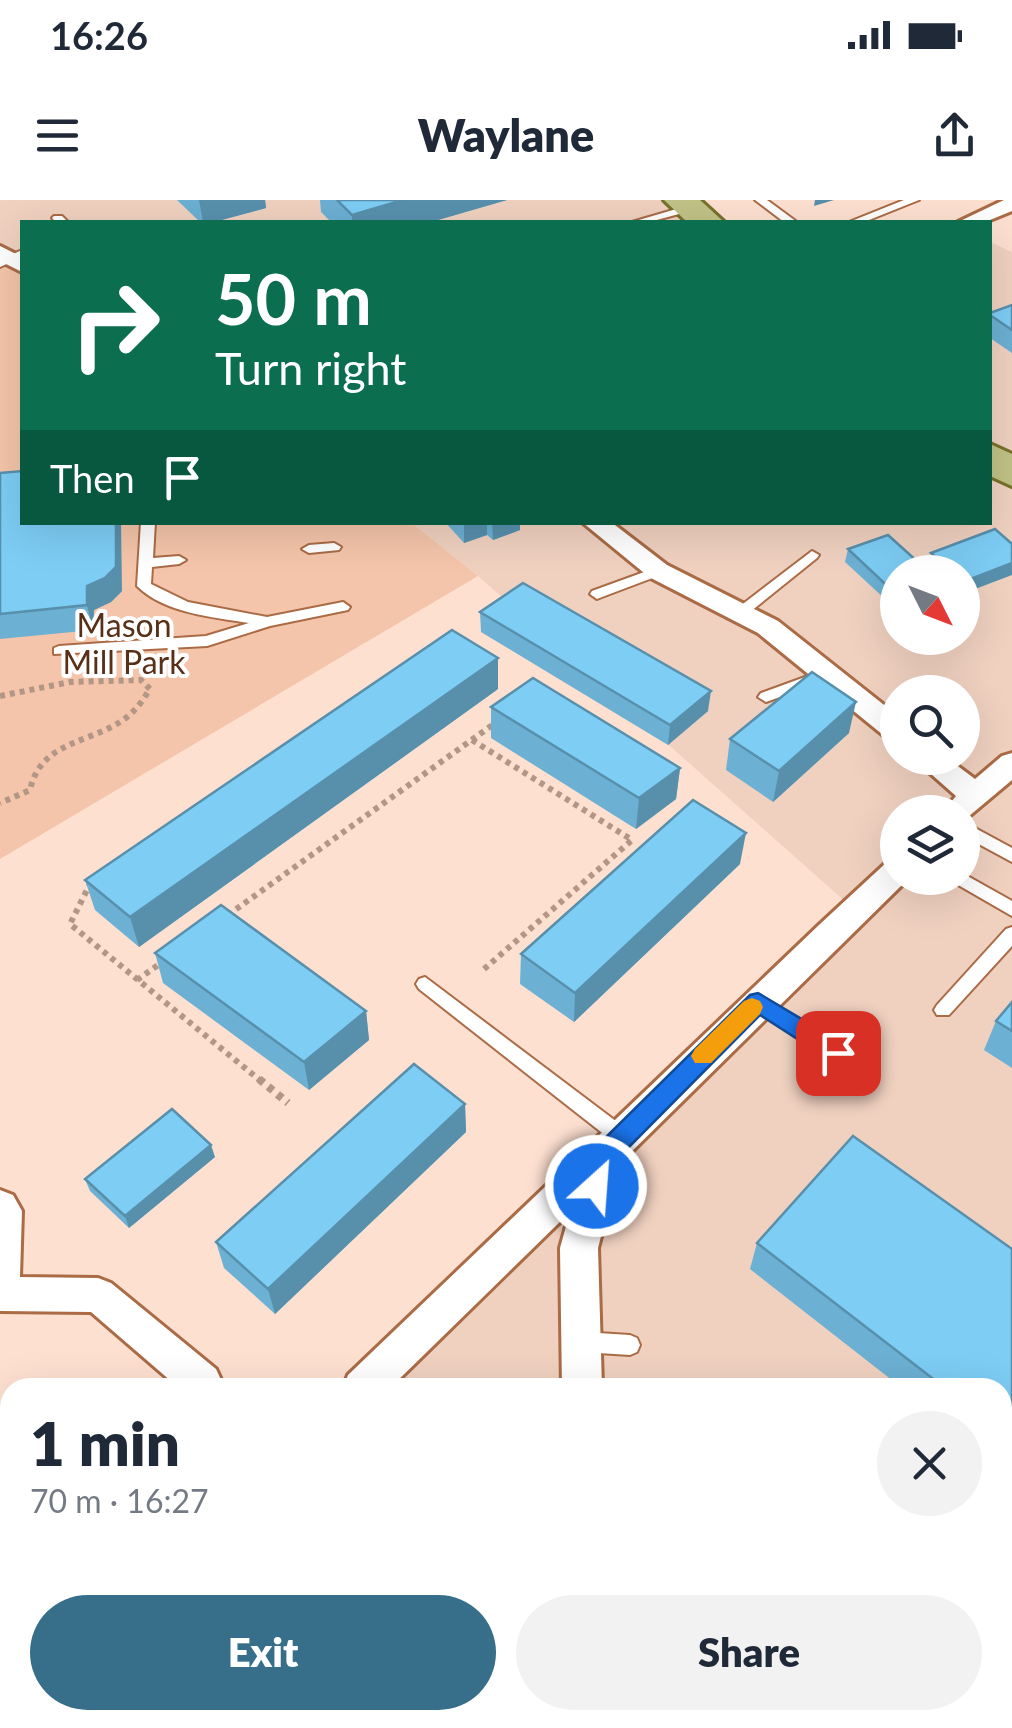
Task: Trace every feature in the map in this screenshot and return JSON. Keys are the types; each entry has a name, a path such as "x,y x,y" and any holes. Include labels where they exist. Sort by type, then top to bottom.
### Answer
{"main road":[{"path":"992,458 1012,474"}],"street":[{"path":"973,220 1012,204"},
{"path":"598,525 658,572 768,628 880,718"},
{"path":"977,795 1012,762"},
{"path":"942,775 959,795"},
{"path":"373,1378 488,1271 758,1002 880,887"},
{"path":"582,1378 579,1248 613,1146"},
{"path":"0,1206 4,1210 0,1294 98,1295 197,1378"}],"lane":[{"path":"760,200 788,220"},
{"path":"860,220 914,200"},
{"path":"647,220 693,210"},
{"path":"148,525 144,586 150,592 194,607 268,622"},
{"path":"309,549 334,547"},
{"path":"740,613 812,556"},
{"path":"146,562 179,560"},
{"path":"597,594 658,572"},
{"path":"59,650 207,641 268,622 343,608"},
{"path":"766,697 826,674"},
{"path":"980,837 1012,856"},
{"path":"980,890 1012,908"},
{"path":"943,1010 1012,934"},
{"path":"425,984 613,1146"},
{"path":"758,1002 838,1053"},
{"path":"582,1342 630,1345"}],"path":[{"path":"0,696 58,682 118,679 141,680 150,689 130,715 117,724 44,757 31,776 30,790 0,803"},
{"path":"217,923 510,712"},
{"path":"472,740 632,840 483,970"},
{"path":"106,872 90,883 70,924 288,1103"},
{"path":"138,980 169,957"}],"shaded area":[{"path":"0,200 676,200 701,220 20,220 20,275 0,264"},
{"path":"992,243 1012,252 1012,1378 393,1378 856,911 478,576 414,525 992,525"}],"green space":[{"name":"Mason Mill Park","path":"0,264 20,275 20,525 414,525 478,576 0,859"}],"building":[{"path":"337,200 403,200 352,215"},
{"path":"1012,305 1012,330 992,316 992,312"},
{"path":"20,471 20,525 116,525 116,567 105,578 87,586 87,605 0,614 0,473"},
{"path":"995,529 1012,544 1012,563 980,575 980,555 931,553"},
{"path":"888,535 910,555 880,555 880,579 848,549"},
{"path":"523,583 711,691 670,725 480,612"},
{"path":"452,630 498,658 130,917 85,880"},
{"path":"812,672 856,702 779,771 730,739"},
{"path":"533,678 680,768 639,798 491,707"},
{"path":"693,800 746,833 575,993 521,954"},
{"path":"221,905 366,1011 304,1062 155,953"},
{"path":"1012,1002 1012,1031 996,1021"},
{"path":"414,1064 465,1104 268,1289 216,1242"},
{"path":"172,1109 211,1145 125,1216 85,1179"},
{"path":"853,1136 1012,1249 1012,1378 932,1378 757,1243"}],"slow traffic":[{"path":"703,1056 752,1007"}],"route":[{"path":"596,1186 605,1155 758,1002 838,1053"}]}
